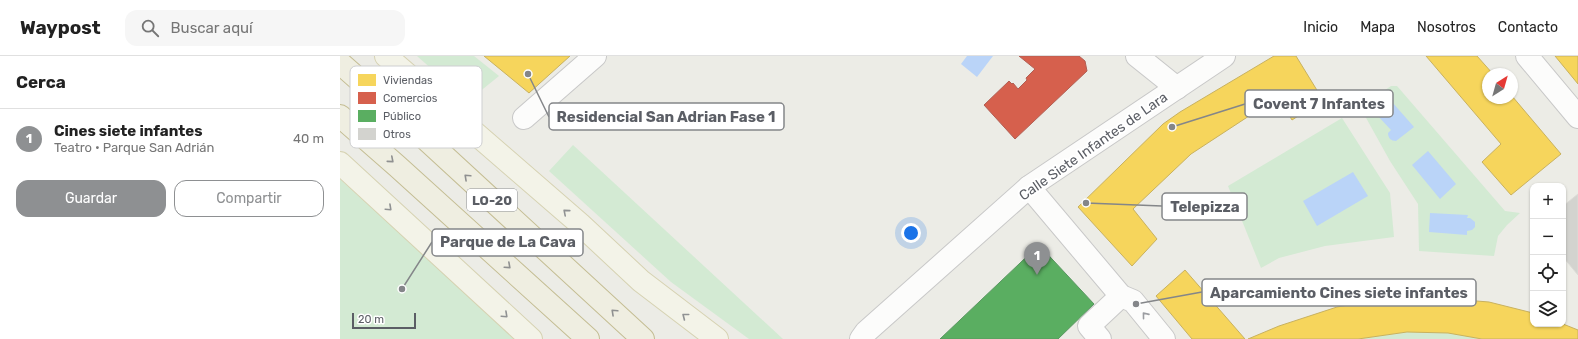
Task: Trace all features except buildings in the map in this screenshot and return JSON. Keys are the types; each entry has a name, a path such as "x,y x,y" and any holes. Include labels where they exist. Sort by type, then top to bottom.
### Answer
{"highway":[{"name":"LO-20","path":"340,63 350,72"},
{"name":"LO-20","path":"340,116 350,125"},
{"name":"LO-20","path":"376,148 588,339"},
{"name":"LO-20","path":"436,148 643,339"}],"main road":[{"path":"386,56 398,66"},
{"path":"482,139 580,224 641,281 717,339"},
{"path":"340,163 531,339"}],"street":[{"path":"524,118 595,56"},
{"path":"1137,56 1177,88"},
{"name":"Calle Siete Infantes de Lara","path":"861,339 866,332 1029,187 1224,56"},
{"path":"1527,56 1578,117"},
{"path":"1029,187 1121,296 1133,301 1164,339"},
{"path":"1100,339 1089,326 1121,296"}],"green space":[{"path":"417,56 474,56 499,76 482,90 482,66 428,66"},
{"path":"1391,86 1397,86 1505,211 1520,213 1498,236 1494,256 1419,251 1418,204 1390,161 1360,107"},
{"path":"1342,118 1390,193 1394,237 1325,246 1279,258 1261,268 1228,186"},
{"path":"573,145 783,339 749,339 671,282 549,171"},
{"path":"340,179 517,339 340,339"},
{"path":"1407,332 1454,333 1484,339 1358,339"}],"water":[{"path":"967,56 993,56 977,77 961,64"},
{"path":"1392,102 1414,127 1396,141 1389,138 1388,133 1391,130 1377,115"},
{"path":"1428,151 1456,184 1440,199 1412,165"},
{"path":"1353,172 1368,196 1317,226 1303,201"},
{"path":"1430,213 1468,215 1467,218 1470,218 1475,222 1475,227 1472,230 1467,231 1467,235 1429,232"}],"place":[{"name":"Residencial San Adrian Fase 1","path":"528,74"},
{"name":"Covent 7 Infantes","path":"1172,127"},
{"name":"Telepizza","path":"1086,203"},
{"name":"Cines siete infantes","path":"1037,275"},
{"name":"Parque de La Cava","path":"402,289"},
{"name":"Aparcamiento Cines siete infantes","path":"1136,304"}]}
